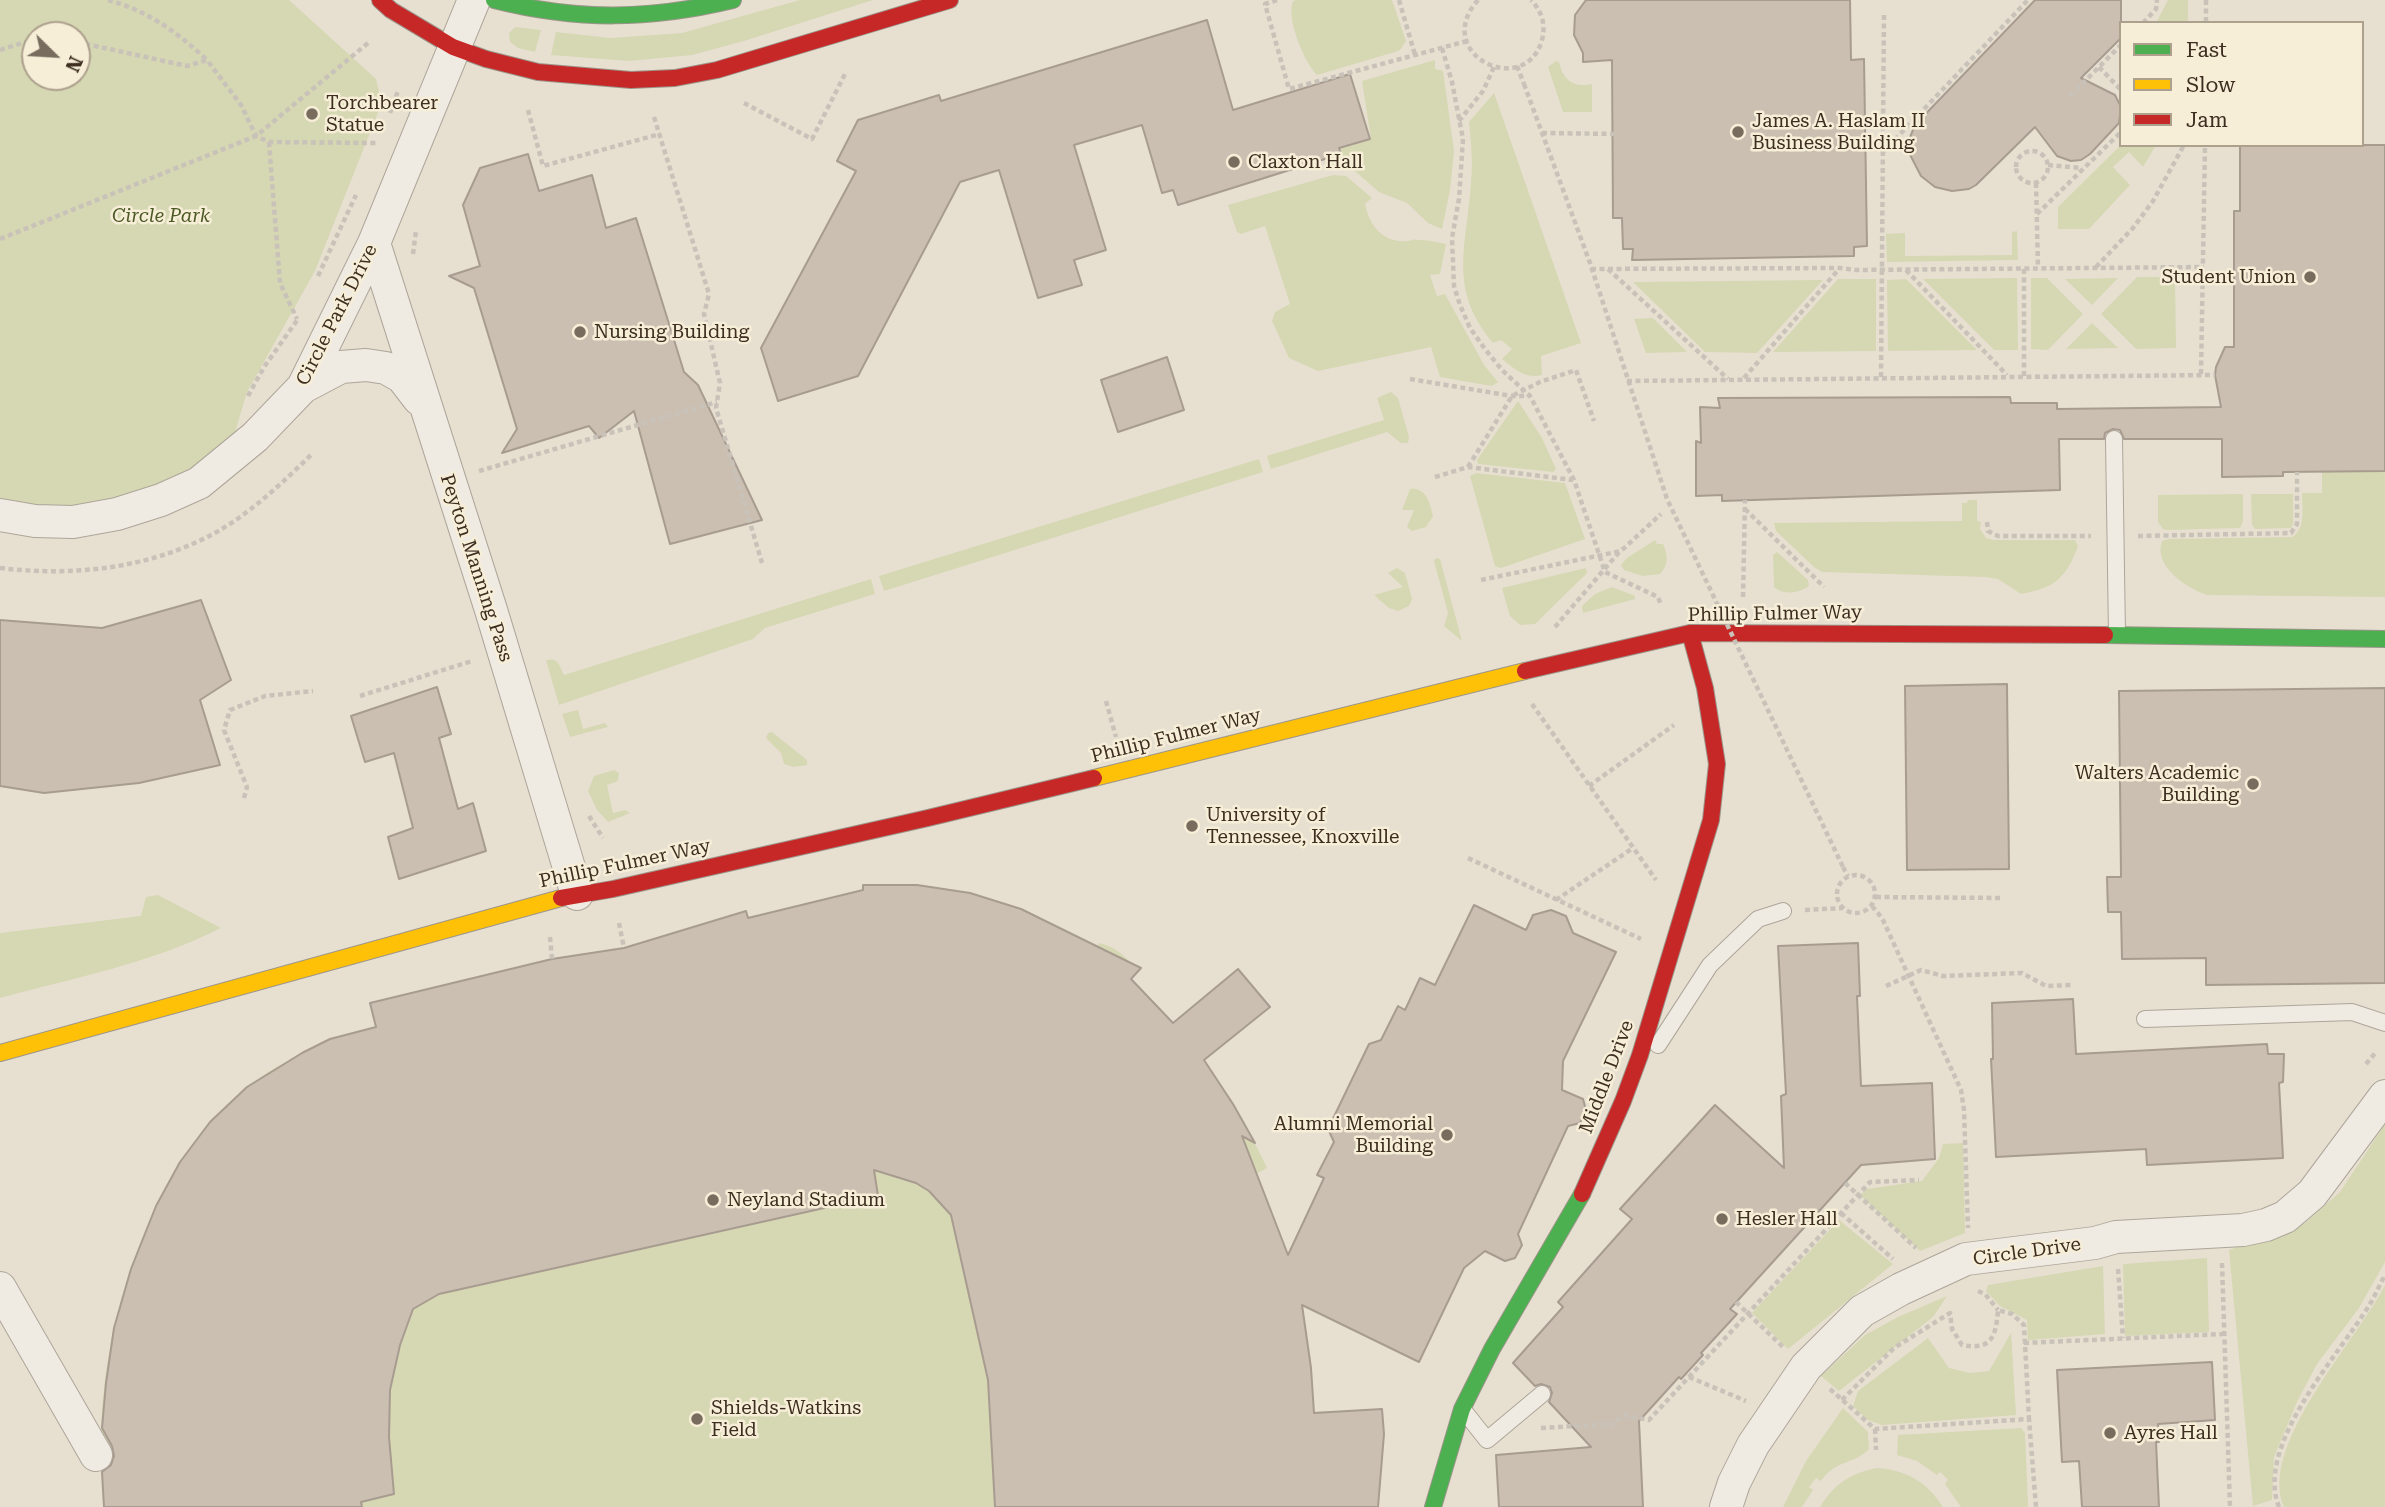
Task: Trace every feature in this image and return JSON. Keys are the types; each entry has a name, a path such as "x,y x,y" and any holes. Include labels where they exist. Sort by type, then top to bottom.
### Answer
{"street":[{"path":"380,0 391,10 453,47 486,59 538,72 631,80 675,78 717,70 901,7 950,0"},
{"name":"Circle Park Drive","path":"0,515 35,521 73,522 117,514 160,500 199,483 255,437 303,387 374,243 474,0"},
{"path":"494,0 552,13 608,18 652,17 733,0"},
{"name":"Peyton Manning Pass","path":"374,243 577,894"},
{"path":"303,387 341,367 366,365 386,368 402,377 425,407"},
{"name":"Phillip Fulmer Way","path":"0,1053 577,894 626,886 928,818 1479,681 1690,633 2385,639"},
{"name":"Middle Drive","path":"1433,1507 1462,1409 1492,1349 1584,1191 1623,1101 1644,1043 1703,852 1711,820 1717,764 1706,688 1690,633"},
{"name":"Circle Drive","path":"1726,1507 1734,1483 1796,1357 1862,1311 1900,1289 1966,1259 2095,1243 2116,1237 2234,1231 2266,1225 2285,1217 2312,1194 2385,1096"},
{"path":"0,1288 96,1455"}],"lane":[{"path":"2114,439 2117,635"},
{"path":"1623,1101 1706,970 1758,919 1783,911"},
{"path":"2145,1019 2351,1012 2385,1023"},
{"path":"1462,1409 1487,1440 1542,1394"}],"path":[{"path":"108,0 151,16 183,37 206,60 241,105 256,136 269,142 379,143 374,155"},
{"path":"1277,0 1265,4 1289,89 1466,41"},
{"path":"1399,0 1415,55"},
{"path":"1478,0 1466,19 1466,41 1475,56 1494,67 1511,68 1534,56 1541,44 1543,18 1531,0"},
{"path":"1882,152 2028,0"},
{"path":"2145,21 2156,9 2157,0"},
{"path":"2206,0 2206,21"},
{"path":"1881,377 1884,13"},
{"path":"0,50 21,43"},
{"path":"0,239 256,136 368,43"},
{"path":"91,45 187,66 206,60"},
{"path":"2070,96 2119,47"},
{"path":"1442,48 1463,139 1459,199 1452,238 1454,286 1460,305 1478,339 1502,370 1530,396 1574,480 1605,572 1658,597 1663,612"},
{"path":"1517,66 1591,269 1667,499 1848,876"},
{"path":"1459,121 1483,91 1494,67"},
{"path":"2099,67 2119,88"},
{"path":"744,103 813,139 846,72"},
{"path":"528,110 543,166 660,134"},
{"path":"654,117 709,294 704,314 720,383 716,408 762,563"},
{"path":"1542,133 1618,134"},
{"path":"2037,214 2119,134"},
{"path":"246,404 248,393 299,318 280,283 269,142"},
{"path":"2095,268 2133,228 2153,201 2183,147"},
{"path":"2201,374 2205,147"},
{"path":"2029,151 2044,156 2048,165 2047,176 2036,183 2028,183 2019,177 2016,167 2020,157 2029,151"},
{"path":"2048,165 2083,169"},
{"path":"2036,183 2038,268"},
{"path":"317,279 357,192"},
{"path":"416,230 412,254 416,267"},
{"path":"1591,269 2204,267"},
{"path":"1743,379 1840,268"},
{"path":"1608,269 1728,379"},
{"path":"2024,269 2024,376"},
{"path":"1906,270 2007,376"},
{"path":"1468,467 1512,396 1576,370 1594,421"},
{"path":"1627,381 2215,375"},
{"path":"1410,379 1512,396 1530,396"},
{"path":"478,471 717,402"},
{"path":"0,568 41,573 80,572 160,555 190,545 248,510 277,488 313,453"},
{"path":"474,458 482,484"},
{"path":"1434,477 1468,467 1574,480"},
{"path":"1986,522 1988,531 1998,536 2288,534 2294,531 2297,524 2297,472"},
{"path":"1743,598 1745,500"},
{"path":"1745,509 1824,587"},
{"path":"1554,628 1621,551 1661,514"},
{"path":"1481,580 1621,551"},
{"path":"360,696 503,652"},
{"path":"244,798 247,787 224,730 230,710 265,696 313,691"},
{"path":"1527,697 1663,889"},
{"path":"1106,701 1114,732"},
{"path":"1589,786 1675,724"},
{"path":"584,804 603,838"},
{"path":"1556,900 1633,848"},
{"path":"1468,858 1621,930"},
{"path":"1860,875 1866,877 1874,886 1876,897 1867,911 1855,914 1839,903 1837,891 1848,876 1860,875"},
{"path":"1876,897 2003,898"},
{"path":"1872,906 1882,918 1961,1090 1968,1227"},
{"path":"1783,911 1843,908"},
{"path":"1886,986 1920,970 1943,976 2022,973 2036,983 2046,986 2073,985"},
{"path":"2366,1064 2376,1052"},
{"path":"1502,1428 1514,1440 1531,1429 1612,1424 1624,1415 1649,1420 1870,1182 1919,1180"},
{"path":"1845,1183 1916,1248"},
{"path":"1841,1213 1899,1265"},
{"path":"2230,1507 2221,1250 2234,1231"},
{"path":"2116,1237 2123,1338"},
{"path":"2278,1507 2273,1493 2275,1468 2299,1407 2370,1304 2385,1275"},
{"path":"1971,1288 1985,1294 1998,1310 2012,1314 2024,1325 2036,1507"},
{"path":"1736,1302 1875,1429 2029,1419"},
{"path":"1842,1400 1894,1348 1950,1313 1954,1305"},
{"path":"1950,1313 1952,1329 1962,1345 1978,1348 1988,1343 1996,1329 1998,1310"},
{"path":"2024,1343 2223,1334"},
{"path":"1689,1377 1753,1404"},
{"path":"1875,1429 1876,1450"}],"green space":[{"name":"Circle Park","path":"0,0 289,0 376,79 380,96 379,110 315,271 247,392 236,429 239,432 196,468 157,490 68,514 0,507"},
{"path":"800,0 873,0 692,55 629,61 551,55 556,32 610,38 682,33"},
{"path":"1392,0 1406,41 1400,50 1395,52 1317,75 1302,51 1294,29 1291,9 1293,1"},
{"path":"2168,0 2188,0 2188,21 2157,21"},
{"path":"515,27 541,30 535,52 518,48 510,42 509,33"},
{"path":"1435,60 1435,69 1443,71 1454,151 1442,229 1428,223 1407,203 1379,192 1349,166 1326,167 1324,162 1341,154 1339,148 1371,139 1362,81"},
{"path":"1556,61 1566,78 1574,84 1592,84 1592,112 1563,112 1548,67"},
{"path":"1494,93 1581,343 1541,356 1542,375 1536,376 1516,370 1502,359 1512,349 1501,340 1493,343 1479,323 1465,285 1464,247 1472,167 1469,122"},
{"path":"2119,147 2155,147 2143,167 2129,152 2113,167 2130,185 2089,229 2058,229 2058,207"},
{"path":"1333,175 1346,176 1372,198 1365,204 1367,212 1384,236 1398,241 1421,240 1446,244 1440,274 1430,275 1437,296 1445,294 1484,365 1498,382 1492,386 1440,377 1431,347 1318,371 1289,358 1272,321 1275,312 1290,304 1265,226 1241,234 1237,232 1228,205"},
{"path":"2017,231 2018,260 1887,262 1886,234 1905,233 1905,256 2012,255 2012,232"},
{"path":"2137,277 2175,277 2176,348 2136,349 2101,314"},
{"path":"2017,278 2018,350 1994,350 1923,279"},
{"path":"2031,278 2047,278 2083,314 2048,350 2031,349"},
{"path":"2118,278 2092,305 2065,279"},
{"path":"1838,279 1876,279 1876,351 1773,352"},
{"path":"1906,279 1977,350 1888,351 1887,280"},
{"path":"1823,280 1757,353 1705,352 1633,282"},
{"path":"1653,318 1687,352 1646,353 1634,319"},
{"path":"2092,323 2118,348 2066,349"},
{"path":"1391,392 1398,398 1409,437 1408,443 1401,443 1387,432 1271,469 1267,456 1384,420 1377,398"},
{"path":"1518,401 1542,438 1556,469 1553,472 1478,464 1477,460"},
{"path":"1259,459 1263,472 884,591 879,576"},
{"path":"2322,471 2385,471 2385,597 2207,595 2173,575 2162,559 2162,541 2169,539 2293,537 2302,522 2302,493 2322,493"},
{"path":"1476,473 1565,483 1585,539 1501,568 1495,566 1470,476"},
{"path":"1410,489 1424,493 1433,516 1426,527 1412,531 1407,527 1414,510 1402,510"},
{"path":"2243,494 2243,522 2240,528 2167,530 2158,522 2158,495"},
{"path":"2251,494 2293,494 2291,528 2255,529 2252,525"},
{"path":"1968,500 1977,500 1977,521 1981,522 1980,529 1986,538 2075,540 2078,546 2069,567 2050,585 2021,594 1998,579 1986,577 1822,572 1776,531 1774,523 1962,521 1962,503 1967,503"},
{"path":"1655,540 1657,544 1663,544 1667,556 1665,567 1660,574 1643,576 1624,570 1621,565 1627,558"},
{"path":"1777,552 1808,580 1809,586 1792,592 1782,592 1774,587 1773,555"},
{"path":"1436,558 1440,559 1462,641 1444,626 1448,613 1434,561"},
{"path":"1397,568 1405,573 1412,599 1409,606 1398,611 1389,608 1374,595 1403,587 1388,573"},
{"path":"1586,568 1587,573 1535,624 1520,625 1510,616 1502,588"},
{"path":"871,579 875,594 765,628 753,639 559,705 546,660 556,661 564,675"},
{"path":"1612,587 1635,596 1635,599 1583,613 1582,606 1595,594"},
{"path":"578,710 583,729 605,723 608,727 570,737 562,714"},
{"path":"772,732 807,760 807,765 793,767 784,764 781,753 766,738 768,733"},
{"path":"614,770 619,773 618,781 607,785 613,813 625,810 630,813 608,822 597,810 588,791 594,776"},
{"name":"Neyland Stadium","path":"863,885 917,885 987,898 1032,914 1093,950 1100,943 1110,947 1130,962 1133,966 1131,980 1172,1022 1208,1067 1240,1116 1267,1168 1256,1174 1278,1232 1295,1291 1307,1351 1314,1412 1382,1409 1384,1434 1378,1507 104,1507 101,1443 103,1396 110,1347 138,1249 158,1203 183,1159 212,1121 246,1088 291,1059 375,1027 370,1003 552,959 624,948 746,911 748,918 860,891 863,897"},
{"path":"158,895 221,928 140,960 0,998 0,933 141,916 146,897"},
{"path":"2385,1124 2385,1262 2359,1308 2317,1364 2297,1402 2274,1457 2272,1500 2253,1506 2229,1250 2305,1223 2340,1192"},
{"path":"1963,1143 1965,1233 1920,1251 1860,1195 1867,1189 1922,1181 1939,1158 1943,1144"},
{"path":"1839,1220 1893,1264 1788,1349 1752,1313"},
{"path":"2207,1258 2209,1332 2125,1336 2123,1264"},
{"path":"2103,1266 2105,1334 2028,1340 2027,1320 2000,1306 1986,1291 1988,1285"},
{"path":"2385,1285 2385,1507 2284,1507 2279,1482 2285,1454 2297,1424 2314,1393"},
{"path":"1947,1296 1933,1317 1839,1391 1821,1376 1865,1335"},
{"path":"2011,1333 2016,1415 1882,1425 1868,1420 1853,1406 1858,1391 1928,1338 1949,1368 1970,1373 1989,1371"},
{"path":"1843,1408 1868,1432 1869,1449 1833,1469 1821,1481 1816,1478 1809,1487 1813,1490 1802,1507 1783,1507 1806,1461"},
{"path":"2021,1428 2025,1433 2028,1507 1961,1507 1945,1484 1948,1480 1940,1472 1937,1475 1917,1461 1897,1455 1898,1435"},
{"path":"1877,1468 1898,1471 1915,1479 1937,1498 1943,1507 1820,1507 1844,1481"}],"building":[{"name":"James A. Haslam II Business Building","path":"1586,0 1850,0 1851,60 1864,59 1867,246 1854,247 1854,256 1632,260 1633,249 1623,249 1622,218 1613,218 1612,60 1583,62 1583,53 1574,35 1575,15"},
{"path":"2035,0 2121,0 2119,40 2081,78 2115,95 2119,103 2119,123 2081,160 2071,161 2057,156 2035,127 1976,185 1969,189 1952,191 1935,187 1921,176 1906,147 1915,125"},
{"path":"1207,20 1233,110 1350,74 1370,139 1339,148 1341,154 1178,205 1173,190 1162,193 1142,125 1074,145 1106,250 1074,260 1082,285 1038,298 999,170 960,182 858,376 778,401 761,348 856,171 837,161 858,120 939,95 941,101"},
{"name":"Student Union","path":"2385,145 2385,471 2283,472 2283,476 2222,477 2222,439 2124,439 2120,430 2113,429 2105,433 2104,439 2059,439 2060,490 1722,501 1722,495 1696,496 1696,441 1701,443 1700,407 1720,408 1718,398 2010,397 2011,403 2057,403 2057,409 2221,407 2215,375 2225,347 2234,347 2234,211 2240,211 2240,147"},
{"name":"Nursing Building","path":"528,154 539,191 592,175 606,228 636,218 684,372 698,385 762,520 670,544 634,411 599,438 589,426 502,453 517,429 474,288 449,276 480,266 463,205 480,168"},
{"path":"1167,357 1184,410 1118,432 1101,380"},
{"path":"201,600 231,680 200,700 220,765 139,783 44,793 0,786 0,620 102,628"},
{"path":"2007,684 2009,869 1907,870 1905,686"},
{"path":"437,687 451,734 439,738 458,809 473,803 486,851 399,879 388,837 413,828 394,753 365,762 351,716"},
{"name":"Walters Academic Building","path":"2385,688 2385,983 2206,985 2206,958 2122,959 2121,912 2108,912 2107,877 2121,877 2119,691"},
{"name":"Neyland Stadium","path":"863,885 917,885 970,893 1021,909 1141,968 1131,979 1173,1023 1238,969 1270,1007 1204,1060 1255,1143 1242,1136 1288,1255 1324,1178 1317,1175 1334,1142 1328,1129 1369,1044 1381,1040 1398,1006 1405,1010 1420,978 1435,985 1474,905 1526,930 1533,915 1551,910 1566,916 1573,933 1616,952 1563,1061 1562,1090 1583,1099 1586,1110 1580,1123 1568,1126 1518,1234 1522,1245 1515,1258 1505,1261 1485,1251 1464,1268 1419,1362 1302,1305 1314,1413 1382,1409 1384,1434 1378,1507 995,1507 988,1380 951,1215 929,1191 916,1183 874,1170 878,1196 439,1294 413,1309 400,1345 390,1390 389,1437 394,1494 361,1502 362,1507 104,1507 102,1472 111,1465 114,1456 112,1446 102,1428 106,1383 114,1328 131,1269 156,1206 180,1162 210,1122 247,1087 330,1039 376,1027 370,1003 552,959 624,948 746,911 748,918 863,890"},
{"name":"Hesler Hall","path":"1858,943 1860,996 1857,996 1861,1086 1932,1083 1935,1159 1861,1165 1730,1309 1737,1314 1701,1353 1703,1355 1639,1421 1643,1507 1499,1507 1496,1455 1591,1447 1549,1402 1552,1393 1550,1387 1541,1384 1535,1386 1513,1363 1563,1307 1558,1302 1632,1219 1620,1209 1715,1105 1784,1168 1781,1096 1786,1094 1778,946"},
{"path":"2073,999 2076,1054 2267,1044 2268,1054 2284,1054 2283,1082 2279,1083 2283,1158 2147,1165 2146,1149 1996,1157 1991,1059 1992,1003"},
{"name":"Ayres Hall","path":"2212,1362 2215,1420 2158,1424 2159,1442 2156,1442 2159,1507 2082,1507 2079,1461 2062,1462 2057,1370"}],"traffic: fast":[{"path":"494,0 584,15 643,14 702,7 733,0"},
{"path":"2105,635 2385,639"},
{"path":"1433,1507 1462,1409 1492,1349 1582,1194"}],"traffic: slow":[{"path":"1094,778 1525,671"},
{"path":"0,1053 561,898"}],"traffic: jam":[{"path":"380,0 391,10 453,47 486,59 538,72 631,80 675,78 717,70 950,0"},
{"path":"1525,671 1690,633 2105,635"},
{"path":"1582,1194 1640,1055 1711,820 1717,764 1705,688 1690,633"},
{"path":"561,898 613,889 1094,778"}],"place":[{"name":"Torchbearer Statue","path":"312,114"},
{"name":"James A. Haslam II Business Building","path":"1738,132"},
{"name":"Claxton Hall","path":"1234,162"},
{"name":"Student Union","path":"2310,277"},
{"name":"Nursing Building","path":"580,332"},
{"name":"Walters Academic Building","path":"2253,784"},
{"name":"University of Tennessee, Knoxville","path":"1192,826"},
{"name":"Alumni Memorial Building","path":"1447,1135"},
{"name":"Neyland Stadium","path":"713,1200"},
{"name":"Hesler Hall","path":"1722,1219"},
{"name":"Shields-Watkins Field","path":"697,1419"},
{"name":"Ayres Hall","path":"2110,1433"}]}
